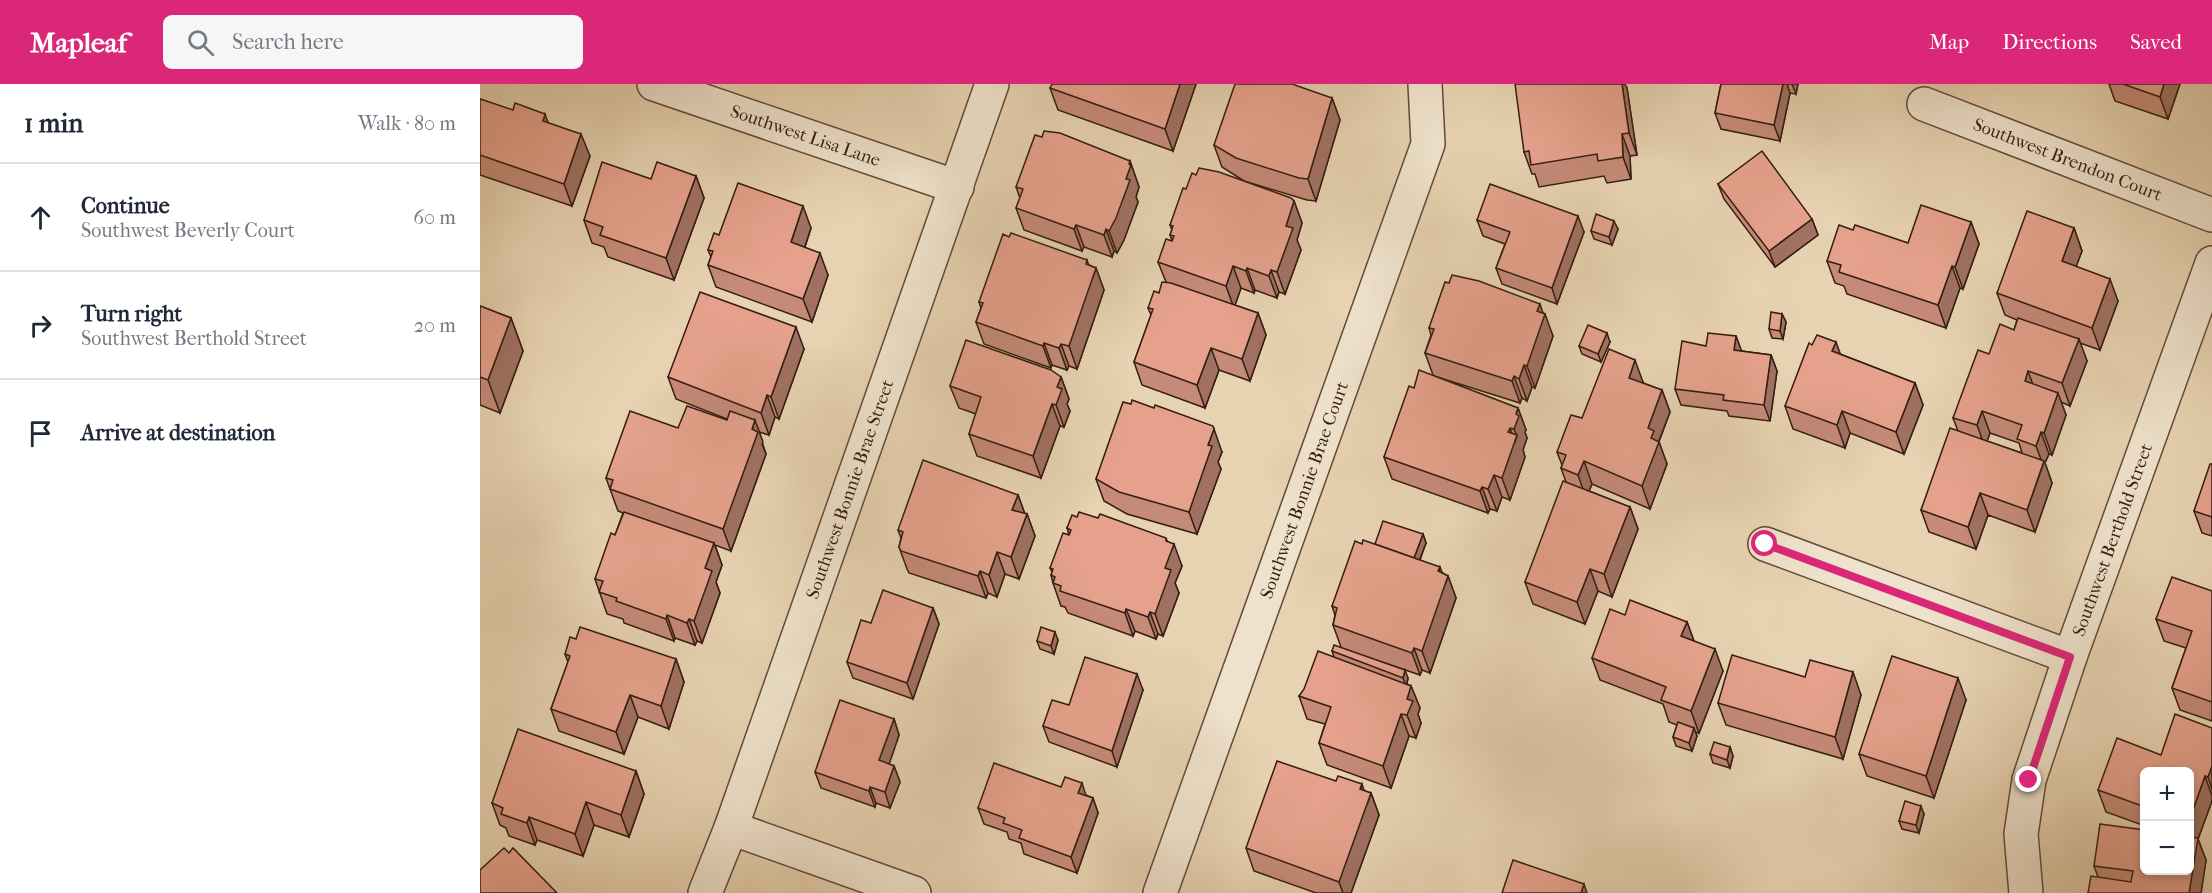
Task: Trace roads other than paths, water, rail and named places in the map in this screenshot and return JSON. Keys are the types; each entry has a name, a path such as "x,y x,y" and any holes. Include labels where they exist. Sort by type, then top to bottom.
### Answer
{"street":[{"name":"Southwest Lisa Lane","path":"654,84 957,187"},
{"name":"Southwest Bonnie Brae Street","path":"705,893 731,828 992,84"},
{"name":"Southwest Bonnie Brae Court","path":"1160,893 1428,144 1425,84"},
{"name":"Southwest Brendon Court","path":"1924,104 2212,215"},
{"name":"Southwest Berthold Street","path":"2026,893 2021,834 2029,780 2070,657 2212,263"},
{"path":"1765,544 2070,657"},
{"path":"731,828 914,893"}]}
